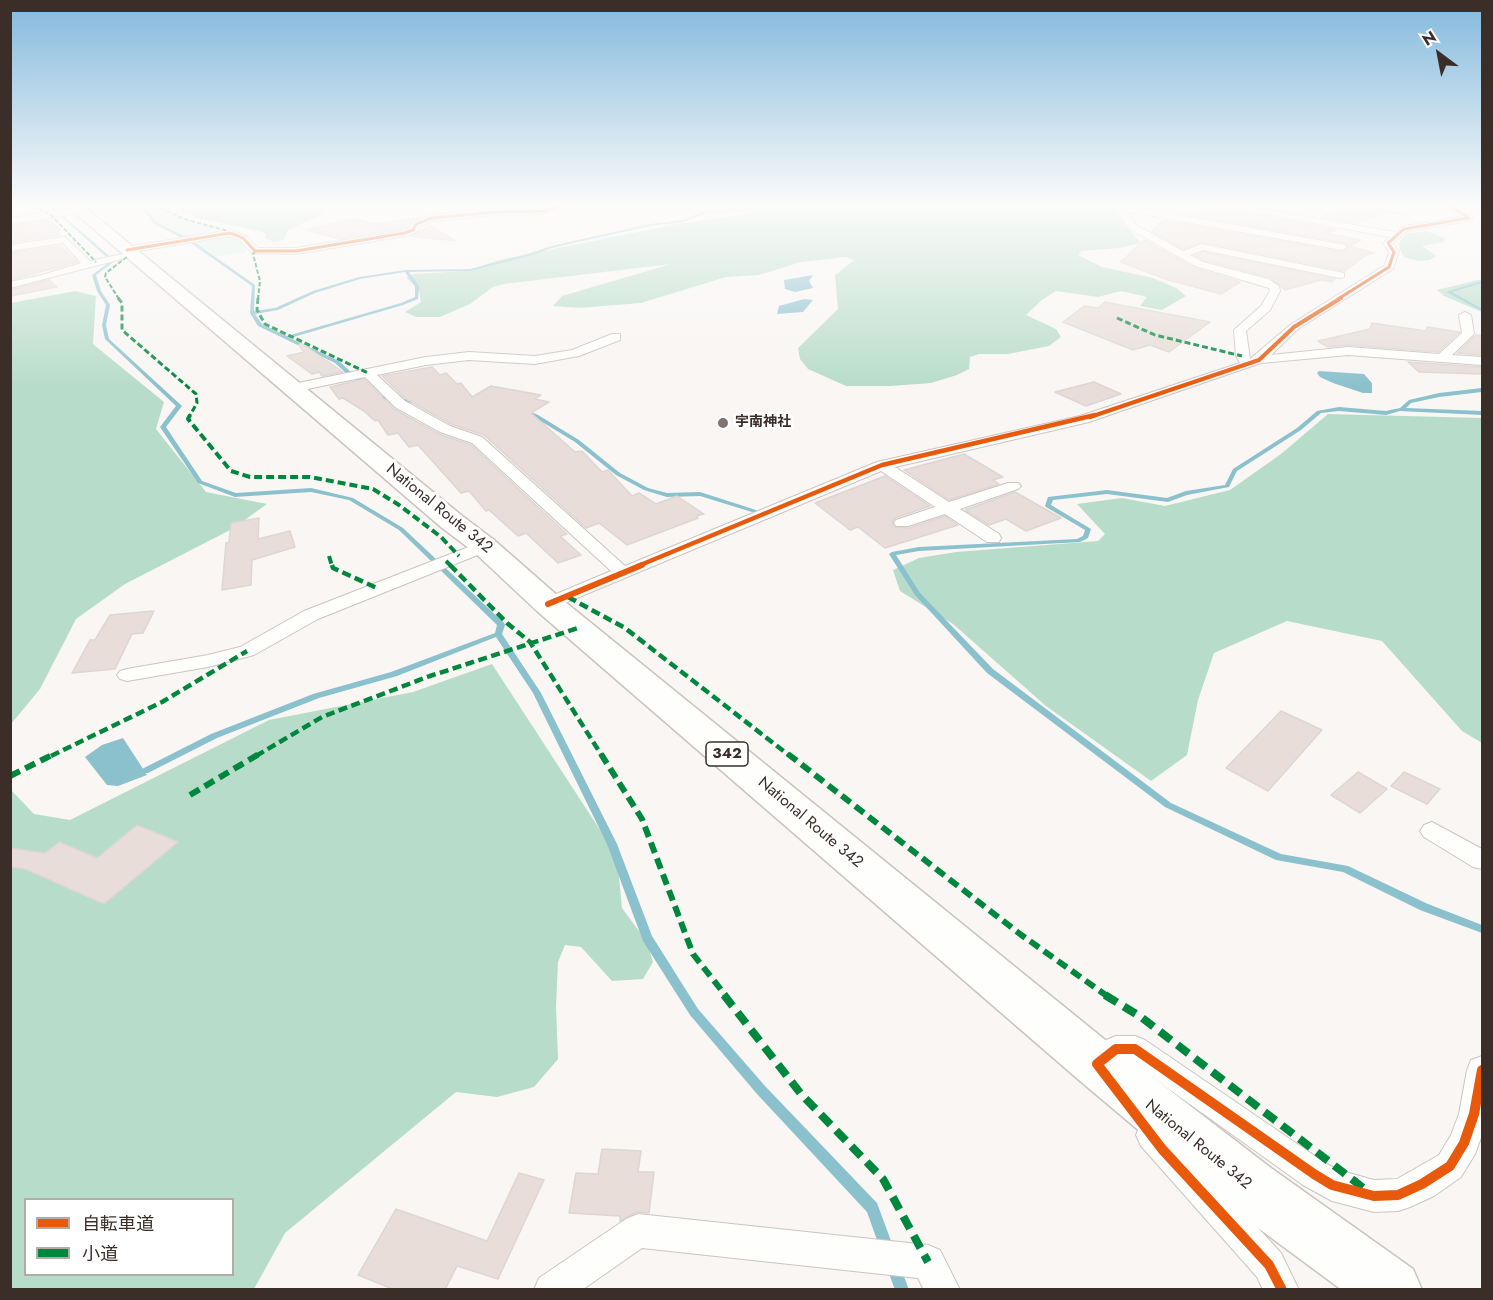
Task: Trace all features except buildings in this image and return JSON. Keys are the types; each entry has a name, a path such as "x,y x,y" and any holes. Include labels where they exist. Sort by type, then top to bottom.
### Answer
{"highway":[{"name":"National Route 342","path":"146,266 484,546 548,604 1097,1064 1251,1188 1392,1290"}],"street":[{"path":"10,285 44,278 83,266"},
{"path":"1204,266 1264,281 1274,286 1275,291 1266,308 1240,330 1242,356 1253,362"},
{"path":"1294,266 1340,275"},
{"path":"1253,362 1294,327 1389,266"},
{"path":"1441,359 1468,334 1465,315"},
{"path":"293,388 426,361 469,356 535,360 574,353 616,337"},
{"path":"548,604 882,465 1084,419 1253,362 1348,351 1482,362"},
{"path":"368,373 400,404 445,429 477,440 623,573"},
{"path":"882,465 993,538"},
{"path":"902,524 1013,486"},
{"path":"127,675 208,661 248,651 311,615 484,546"},
{"path":"1432,831 1482,860"},
{"path":"1282,1290 1269,1265 1162,1149 1097,1064 1116,1049 1135,1049 1314,1174 1332,1185 1374,1196 1398,1195 1422,1184 1450,1166 1464,1143 1474,1114 1482,1070"},
{"path":"551,1290 638,1231 928,1262 943,1290"}],"green space":[{"path":"482,266 657,266 504,284 493,287 470,304 440,317 416,317 405,312 421,302 419,291 406,277 414,274 466,271"},
{"path":"665,266 789,266 759,275 726,277 641,303 579,308 553,306 562,296"},
{"path":"847,266 1099,266 1153,278 1176,288 1186,296 1162,310 1140,306 1147,297 1121,291 1098,297 1056,291 1026,315 1056,329 1061,337 1049,346 1008,354 979,354 970,357 969,369 931,383 846,386 808,369 800,359 798,348 838,309 835,275"},
{"path":"1482,279 1482,312 1444,296 1437,290"},
{"path":"75,291 96,296 93,344 164,402 156,429 206,492 267,504 232,529 125,584 76,619 40,689 11,724 11,303"},
{"path":"1328,414 1482,418 1482,743 1462,731 1382,641 1287,621 1214,653 1198,700 1187,755 1151,781 1046,706 953,624 900,591 893,570 919,558 956,552 1098,541 1105,534 1077,504 1122,498 1165,506 1230,490 1281,454"},
{"path":"492,664 617,856 622,908 647,942 653,962 643,979 612,981 581,947 565,945 558,962 556,1006 558,1059 534,1087 497,1097 456,1092 285,1233 254,1289 11,1289 10,789 34,814 70,820 269,720 413,692"}],"water":[{"path":"813,275 809,281 813,288 795,292 785,289 784,280"},
{"path":"804,299 813,300 803,312 777,314 779,306"},
{"path":"1319,371 1364,374 1372,383 1372,393 1363,393 1333,383 1320,377 1317,373"},
{"path":"123,738 147,775 118,786 107,785 85,757 102,745"}],"waterway":[{"path":"107,266 94,275 99,291 108,305 104,325 107,339 179,406 163,427 200,482 235,495 311,490 351,499 401,529 501,625 498,634"},
{"path":"225,266 254,286 252,313"},
{"path":"406,271 470,270 487,266"},
{"path":"252,313 276,309 314,292 359,278 406,271"},
{"path":"288,337 417,298 417,286 406,271"},
{"path":"1482,282 1448,292 1482,310"},
{"path":"252,313 260,325 337,362 360,379 378,397 420,402"},
{"path":"1401,409 1409,402 1439,395 1482,390"},
{"path":"1482,413 1400,409 1386,413 1339,409 1319,412 1299,429 1235,470 1227,486 1186,493 1168,500 1107,492 1050,498 1048,506 1088,529 1086,537 1078,541 919,549 892,554 917,594 990,671 1168,805 1279,857 1345,869 1424,907 1482,929"},
{"path":"524,411 577,441 618,474 646,489 667,495 700,494 754,511"},
{"path":"145,771 214,736 316,696 394,674 498,634"},
{"path":"498,634 537,693 612,844 647,938 694,1012 761,1090 872,1208 887,1249"},
{"path":"894,1268 902,1290"}],"marked path":[{"path":"115,266 106,273 105,277 122,303 122,330 196,394 197,403 188,419 231,471 250,477 310,477 373,489 399,505 441,537 459,556"},
{"path":"256,266 260,281 257,310 265,324 368,373"},
{"path":"1117,318 1155,335 1242,356"},
{"path":"329,556 333,568 377,588"},
{"path":"446,561 507,623 530,642 642,819 693,954 801,1094 883,1179 928,1262"},
{"path":"568,597 625,628 1020,934 1122,1007 1141,1017 1366,1190"},
{"path":"190,795 322,717 430,676 578,628"},
{"path":"10,776 162,702 247,651"}],"cycle path":[{"path":"548,604 882,465 1084,419 1247,365 1259,360 1294,327 1389,266"},
{"path":"1282,1290 1269,1265 1162,1149 1097,1064 1116,1049 1135,1049 1314,1174 1332,1185 1374,1196 1398,1195 1422,1184 1450,1166 1464,1143 1474,1114 1482,1070"}],"place":[{"name":"宇南神社","path":"723,423"}]}
